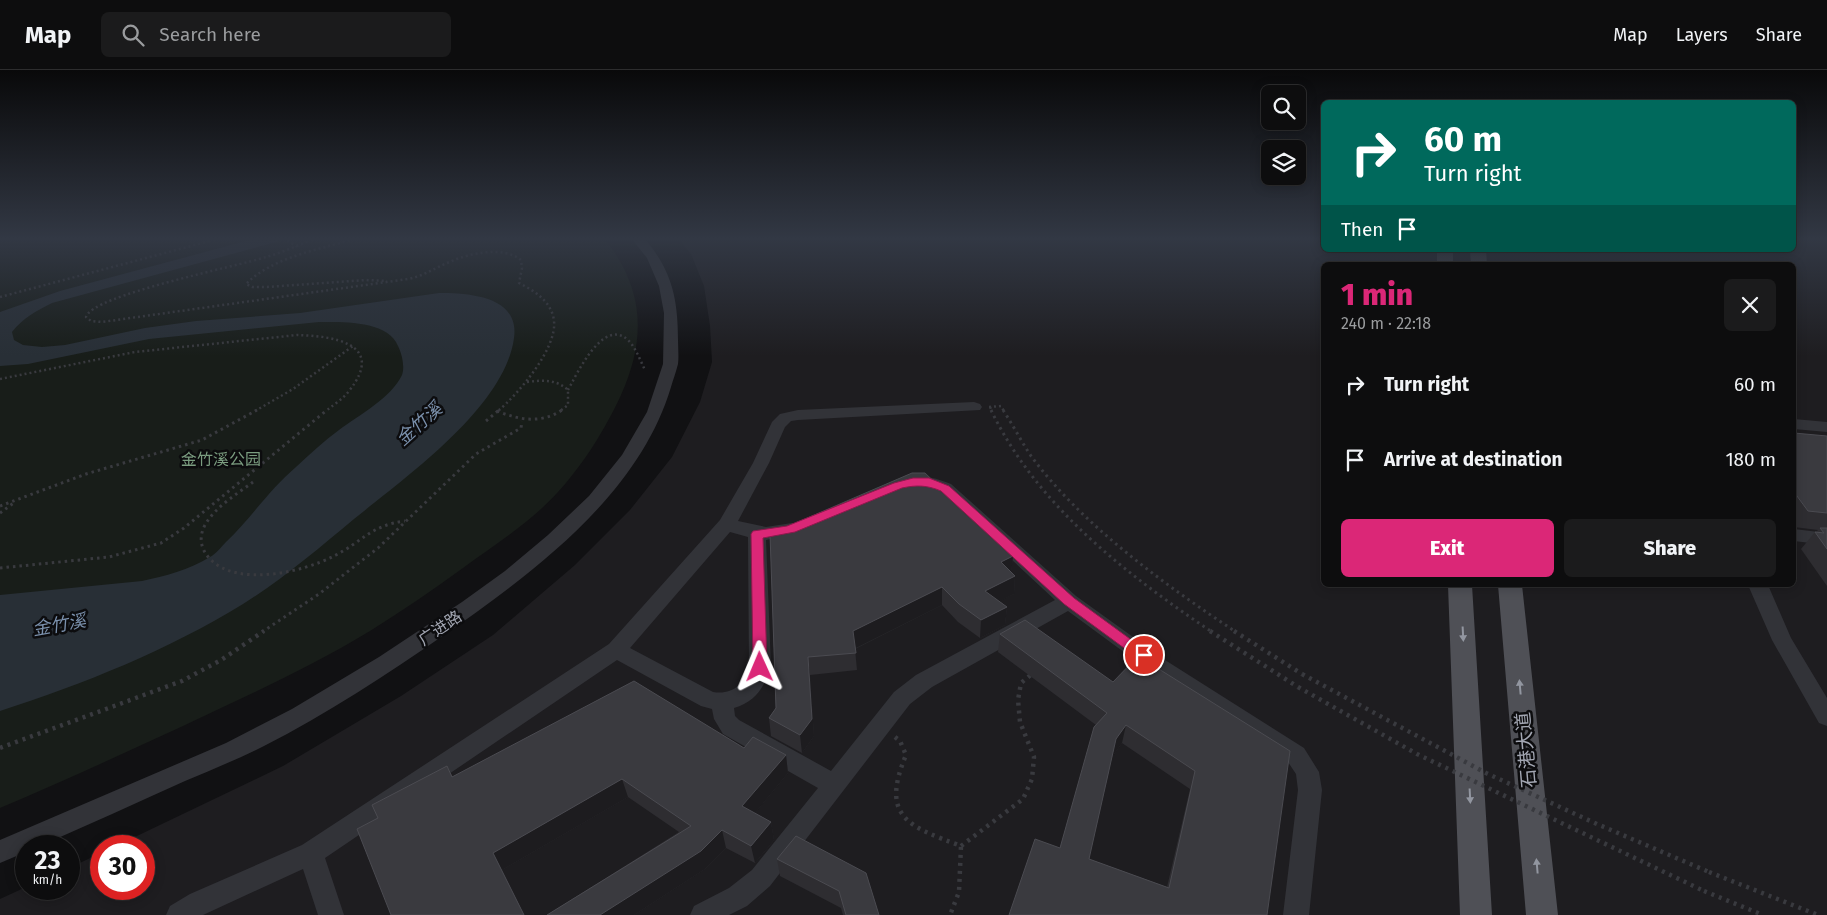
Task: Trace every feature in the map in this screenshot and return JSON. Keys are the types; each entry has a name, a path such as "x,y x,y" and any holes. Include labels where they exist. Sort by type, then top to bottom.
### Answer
{"main road":[{"path":"1460,587 1476,915"},
{"name":"石港大道","path":"1510,587 1542,915"}],"street":[{"name":"广进路","path":"0,852 254,740 361,681 475,604 548,548 600,496 634,450 657,408 670,369 673,332 668,292 662,277"},
{"path":"178,915 199,903 311,853 616,650 727,524 761,463 778,425 786,418 798,414 974,407"},
{"path":"1796,424 1827,427"},
{"path":"898,485 913,482 929,482 945,488 1069,601 1158,666 1296,755 1307,772 1310,790 1296,915"},
{"path":"727,524 757,534 772,534 808,522"},
{"path":"616,650 709,700 722,703 735,700 749,690 757,678 760,667 757,534"},
{"path":"1796,535 1827,539"},
{"path":"1759,587 1782,640 1827,717"},
{"path":"703,915 738,897 760,878 832,784 902,698 924,681 1069,601"},
{"path":"722,703 724,719 731,727 832,784"},
{"path":"311,853 331,915"}],"path":[{"path":"0,297 73,277"},
{"path":"191,277 118,296 94,307 87,313 86,317 91,321 102,322 412,277"},
{"path":"251,277 246,284 252,287 366,280 392,281"},
{"path":"486,421 513,398 527,382 550,342 555,322 545,300 538,292 519,283 520,277"},
{"path":"0,379 135,352 298,335 322,335 339,338 353,346 361,356 362,368 349,392 220,498 161,543 109,557 0,568"},
{"path":"497,411 522,421 538,420 560,413 568,405 568,390 588,354 605,338 614,335 623,336 629,341 645,370"},
{"path":"0,506 86,474 202,440 225,429 293,389 353,346"},
{"path":"527,382 554,381 564,385 568,390"},
{"path":"1763,915 1554,821 1417,754 1242,653 1188,616 1099,545 1067,515 1021,463 989,407 1001,406 1031,455 1052,480 1107,535 1144,567 1247,640 1302,674 1417,738 1488,774 1623,836 1818,915"},
{"path":"0,748 182,681 220,660 319,594 378,548 476,454 520,428 522,421"},
{"path":"253,482 215,513 204,526 200,540 203,553 216,564 238,574 266,574 308,567 335,556 357,542 371,530 383,524 406,521"},
{"path":"220,498 230,500"},
{"path":"0,513 20,499"},
{"path":"950,915 958,892 961,846 1023,799 1032,779 1034,757 1020,722 1018,700 1021,683 1036,670"},
{"path":"879,726 900,741 906,755 898,770 894,792 900,815 925,833 961,846"}],"shaded area":[{"path":"701,277 1321,277 1321,587 1796,587 1796,277 1827,277 1827,915 0,915 0,899 15,892 15,900 80,900 80,863 90,858 90,900 155,900 155,835 139,835 283,766 401,696 493,635 575,565 630,510 672,457 700,402 712,362 710,326 704,286"}],"green space":[{"name":"金竹溪公园","path":"0,277 628,277 634,294 638,333 629,374 614,410 587,456 565,484 541,509 493,547 394,616 325,657 183,726 0,808"}],"water":[{"name":"金竹溪","path":"110,277 146,277 52,303 25,319 12,332 14,340 23,345 42,347 65,345 145,328 196,321 300,313 439,293 477,296 501,305 509,313 514,324 514,338 507,364 493,389 473,415 450,439 400,483 286,574 243,604 155,651 63,689 0,711 0,595 142,581 177,572 202,562 218,550 269,494 312,452 391,391 402,375 403,368 398,346 385,331 363,324 339,322 319,322 149,339 28,364 0,366 0,312 60,291"}],"building":[{"path":"1796,433 1827,436 1827,513 1808,511 1796,495"},
{"path":"912,473 925,473 1013,556 1001,562 1015,576 985,591 1007,607 981,620 959,604 942,587 853,631 856,653 808,657 812,719 800,735 769,718 776,708 770,534"},
{"path":"1820,528 1827,528 1827,549 1815,532 1824,533"},
{"path":"1025,620 1113,682 1138,656 1290,751 1267,915 1009,915 1035,839 1060,848 1094,727 1107,713 1000,634","holes":["1126,725 1195,771 1169,888 1089,859 1116,739"]},
{"path":"634,681 744,748 753,737 786,755 742,806 771,822 751,846 722,830 701,851 600,915 547,915 691,826 622,779 493,853 524,915 391,915 357,829 378,818 372,805 447,766 452,777"},
{"path":"796,836 866,873 879,915 846,915 839,891 777,859"}],"route":[{"path":"760,667 757,534 772,534 790,529 898,485 913,482 929,482 945,488 1069,601 1144,655"}]}
